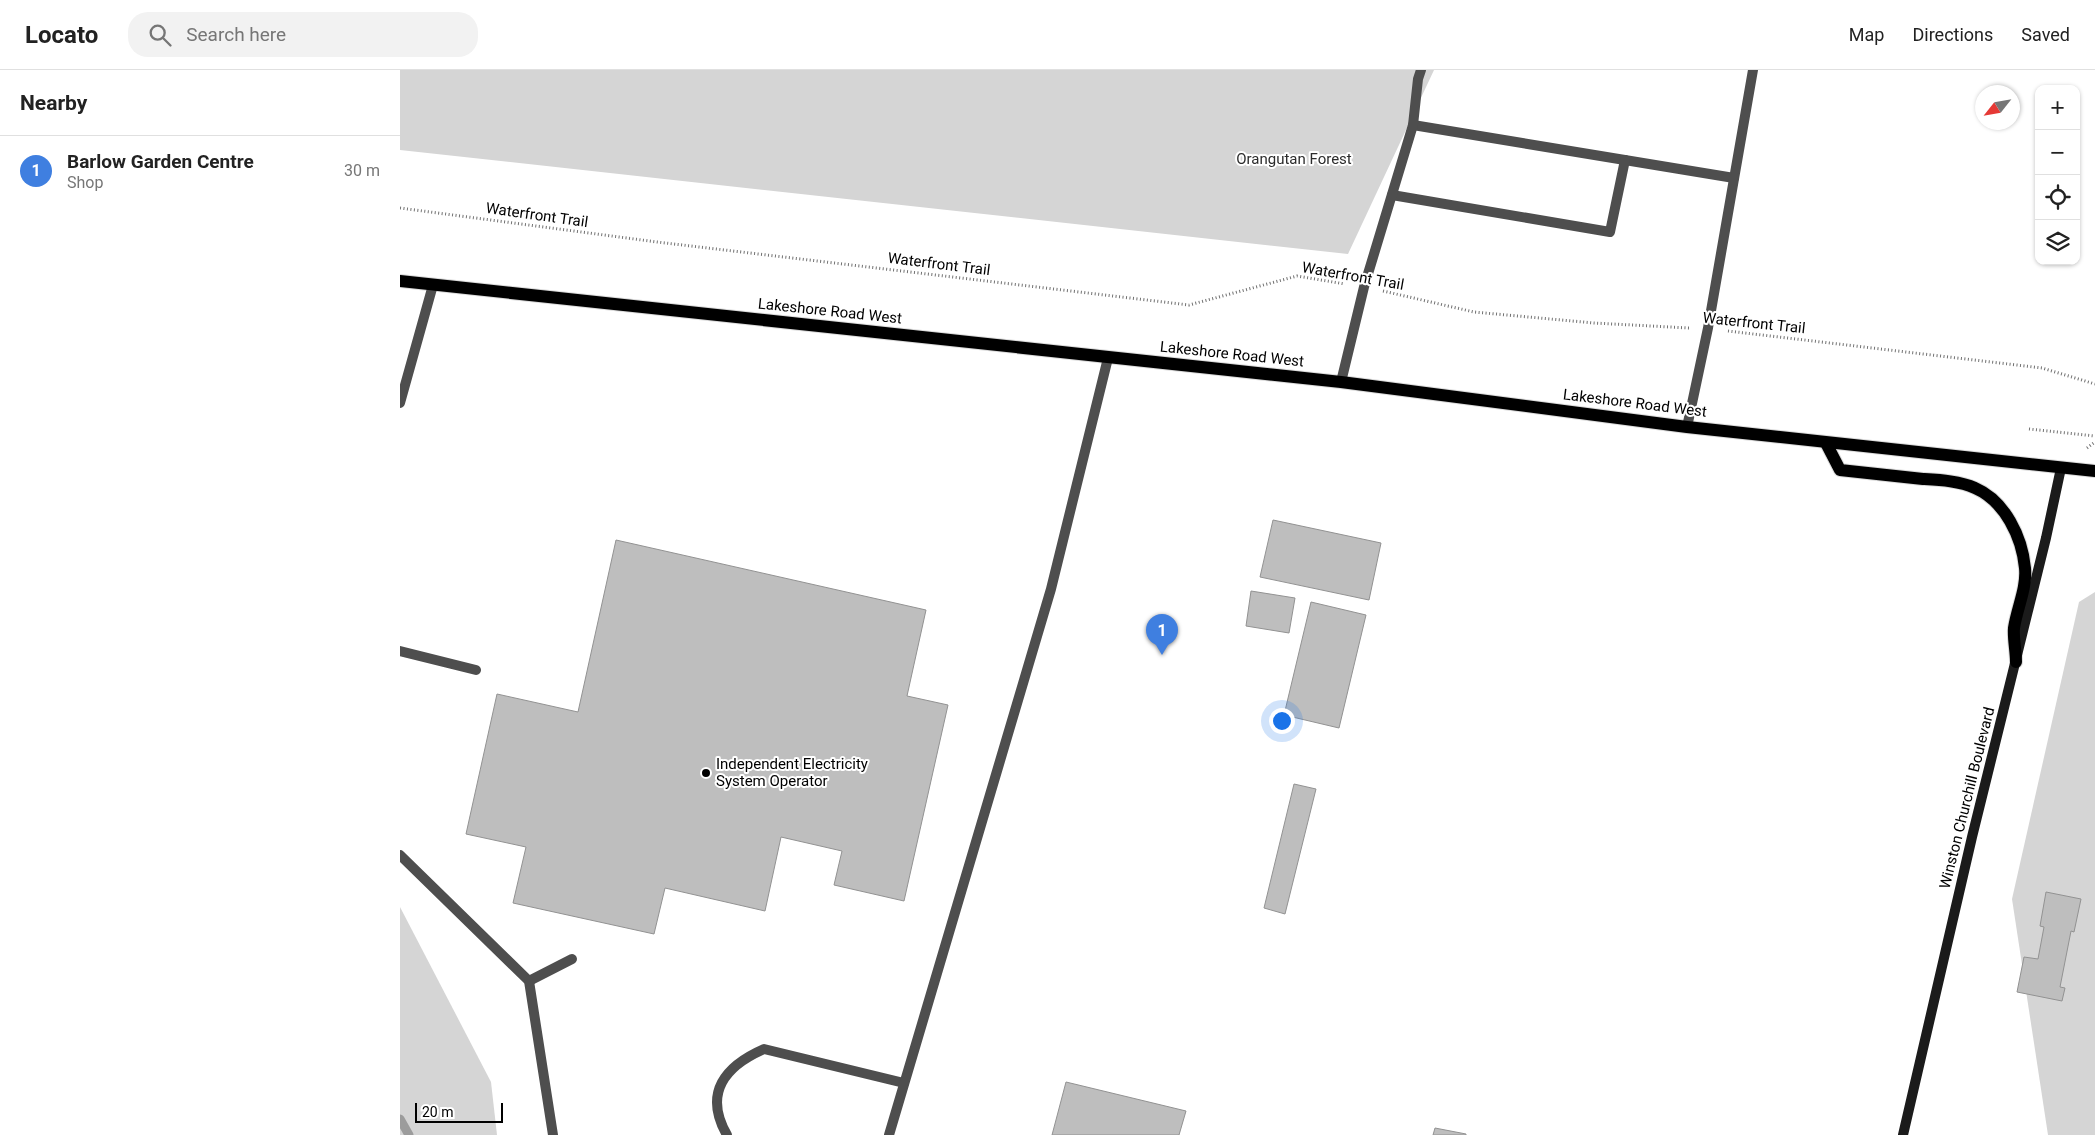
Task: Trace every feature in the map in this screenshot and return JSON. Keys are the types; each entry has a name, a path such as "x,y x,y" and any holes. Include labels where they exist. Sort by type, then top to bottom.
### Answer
{"main road":[{"name":"Lakeshore Road West","path":"400,281 1341,382 1687,427 2095,471"},
{"path":"1826,443 1840,470 1948,481 1973,487 1985,493 1997,504 2012,523 2022,550 2026,570 2022,600 2014,629 2016,662"},
{"name":"Winston Churchill Boulevard","path":"1903,1135 1972,837 2046,538 2061,468"}],"lane":[{"path":"1341,382 1364,287 1413,125 1418,79 1421,70"},
{"path":"1687,427 1708,328 1753,70"},
{"path":"1413,125 1734,178"},
{"path":"1392,195 1610,232 1625,160"},
{"path":"400,403 433,284"},
{"path":"889,1135 1051,589 1108,358"},
{"path":"400,651 476,670"},
{"path":"400,855 529,981 553,1135"},
{"path":"529,981 572,959"},
{"path":"727,1135 720,1122 716,1102 720,1086 727,1073 746,1056 764,1049 904,1083"}],"path":[{"name":"Waterfront Trail","path":"400,208 666,243 1189,305 1297,276 1364,287 1474,312 1594,323 1708,328 2042,368 2095,384"},
{"path":"2029,429 2095,436"}],"green space":[{"name":"Orangutan Forest","path":"400,70 1434,70 1348,254 400,150"},
{"path":"2095,592 2095,1135 2048,1135 2012,899 2079,602"},
{"path":"400,907 491,1082 497,1135 400,1135"}],"building":[{"path":"1273,520 1381,543 1369,600 1260,577"},
{"name":"Independent Electricity System Operator","path":"616,540 926,610 907,696 948,705 904,901 834,885 842,851 781,837 765,911 665,888 654,934 513,903 526,847 466,834 497,694 578,712"},
{"path":"1251,591 1295,598 1289,633 1246,626"},
{"path":"1311,602 1366,615 1339,728 1284,715"},
{"path":"1294,784 1316,789 1285,914 1264,908"},
{"path":"2046,892 2081,899 2074,932 2071,931 2060,987 2065,988 2062,1001 2017,992 2024,957 2038,959 2044,927 2040,926"},
{"path":"1066,1082 1186,1111 1179,1135 1052,1135"},
{"path":"1435,1128 1466,1134 1466,1135 1433,1135"}],"waterway":[{"path":"400,1119 409,1135"}],"place":[{"name":"Barlow Garden Centre","path":"1162,655"},
{"name":"Independent Electricity System Operator","path":"706,773"}]}
